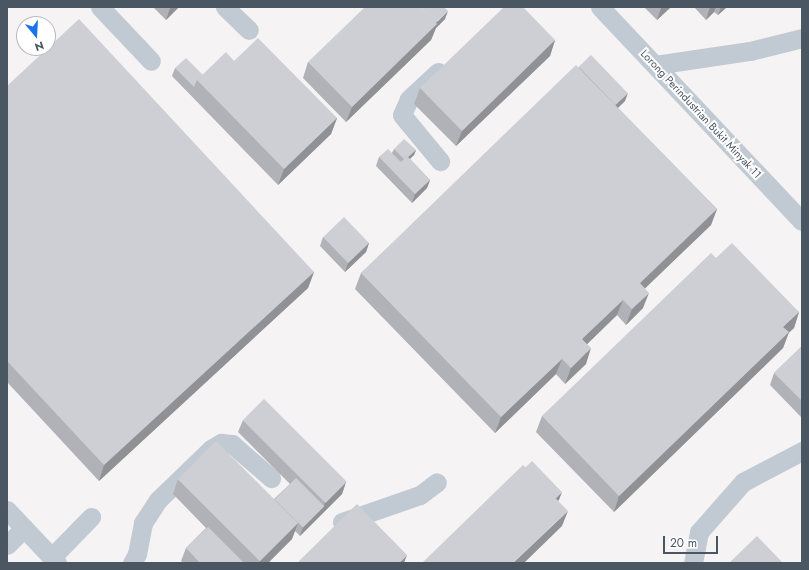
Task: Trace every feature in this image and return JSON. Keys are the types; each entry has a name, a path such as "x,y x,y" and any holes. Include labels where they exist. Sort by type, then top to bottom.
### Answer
{"street":[{"path":"100,7 151,61"},
{"path":"225,7 249,30"},
{"name":"Lorong Perindustrian Bukit Minyak 11","path":"600,7 802,220"},
{"path":"655,65 750,51 802,38"},
{"path":"440,161 402,115 409,99 450,61"},
{"path":"132,563 137,554 143,524 158,500 210,449 221,443 232,444 271,478"},
{"path":"693,563 699,532 744,482 802,451"},
{"path":"327,536 344,520 420,494 437,482"},
{"path":"7,510 54,560 91,517"},
{"path":"7,545 24,528"}],"building":[{"path":"365,7 420,7 437,24 352,107 308,62"},
{"path":"420,7 444,7 448,11 435,23"},
{"path":"504,7 523,7 555,40 462,131 420,88"},
{"path":"79,19 314,272 104,465 7,361 7,86 39,56 56,56 56,40"},
{"path":"258,38 337,118 284,169 197,80 226,52 234,61"},
{"path":"591,55 628,93 616,105 579,67"},
{"path":"186,58 203,75 197,80 194,87 175,68"},
{"path":"576,65 717,209 640,283 649,293 632,309 623,300 582,339 591,348 571,368 562,359 501,417 361,273"},
{"path":"404,139 416,150 404,159 394,149"},
{"path":"388,149 401,162 407,156 430,180 415,194 379,157"},
{"path":"344,217 369,243 348,263 323,237"},
{"path":"732,243 799,312 783,327 789,332 619,496 542,416 711,253 716,258"},
{"path":"802,346 802,401 774,373"},
{"path":"264,399 347,482 326,503 243,420"},
{"path":"216,441 298,523 260,561 178,479"},
{"path":"532,461 562,492 555,499 525,468"},
{"path":"523,465 568,511 513,563 422,563"},
{"path":"296,478 324,506 303,527 275,499"},
{"path":"357,504 407,555 399,563 297,563"},
{"path":"208,527 244,563 200,563 186,548"},
{"path":"757,536 783,563 729,563"}]}
